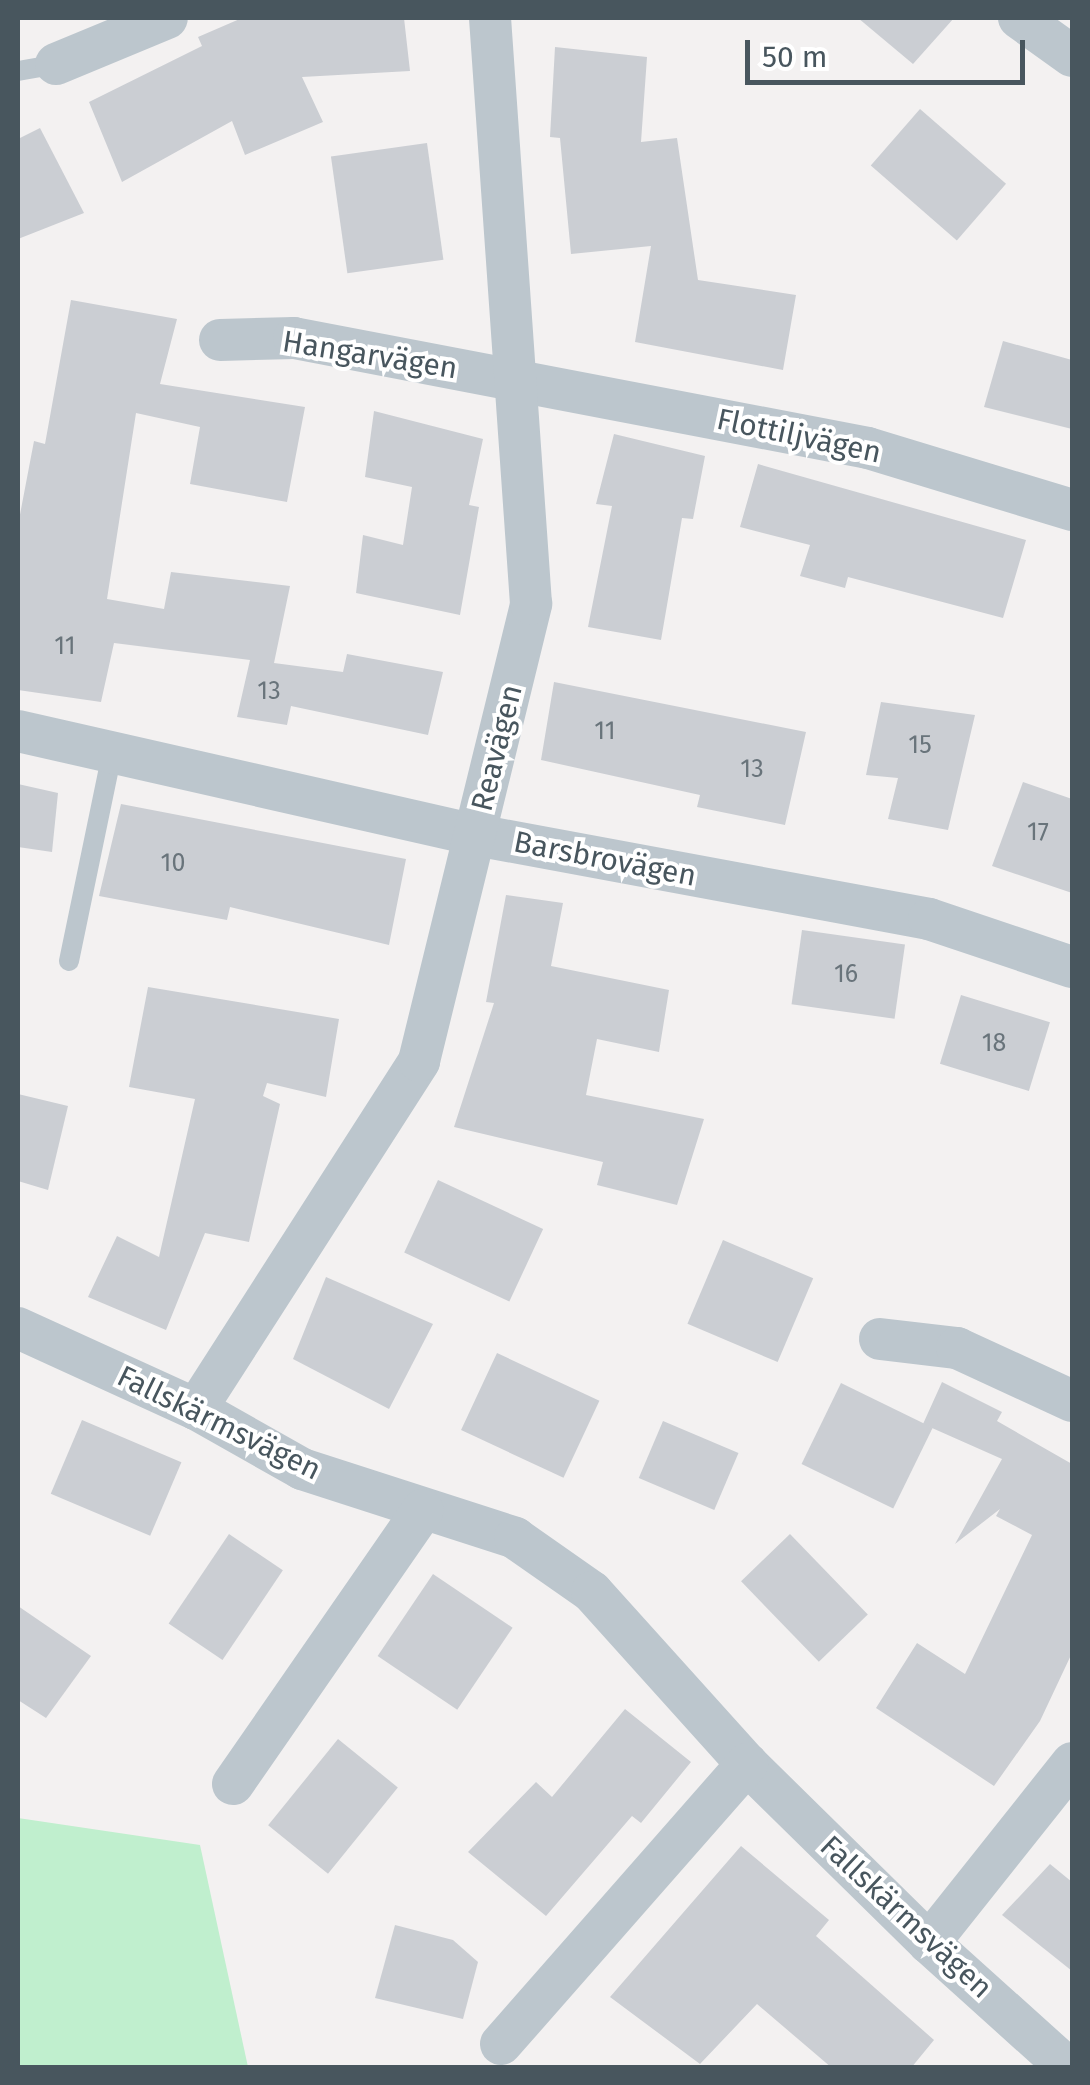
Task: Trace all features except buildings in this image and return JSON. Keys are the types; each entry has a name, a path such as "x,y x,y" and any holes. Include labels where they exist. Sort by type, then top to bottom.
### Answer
{"street":[{"path":"37,68 166,18"},
{"name":"Reavägen","path":"196,1408 419,1062 531,604 520,381 490,18"},
{"path":"1019,18 1072,56"},
{"name":"Hangarvägen","path":"220,340 294,338 520,381"},
{"name":"Flottiljvägen","path":"520,381 868,448 1072,510"},
{"name":"Barsbrovägen","path":"18,732 113,750 476,835 929,919 1072,968"},
{"name":"Fallskärmsvägen","path":"18,1328 196,1408 302,1469 515,1538 592,1592 747,1764 929,1943 1068,2068"},
{"path":"880,1339 957,1348 1072,1401"},
{"path":"234,1784 423,1510"},
{"path":"929,1943 1072,1763"},
{"path":"502,2044 747,1764"}],"lane":[{"path":"69,961 113,750"}],"green space":[{"path":"18,1818 200,1845 248,2067 18,2067"}]}
